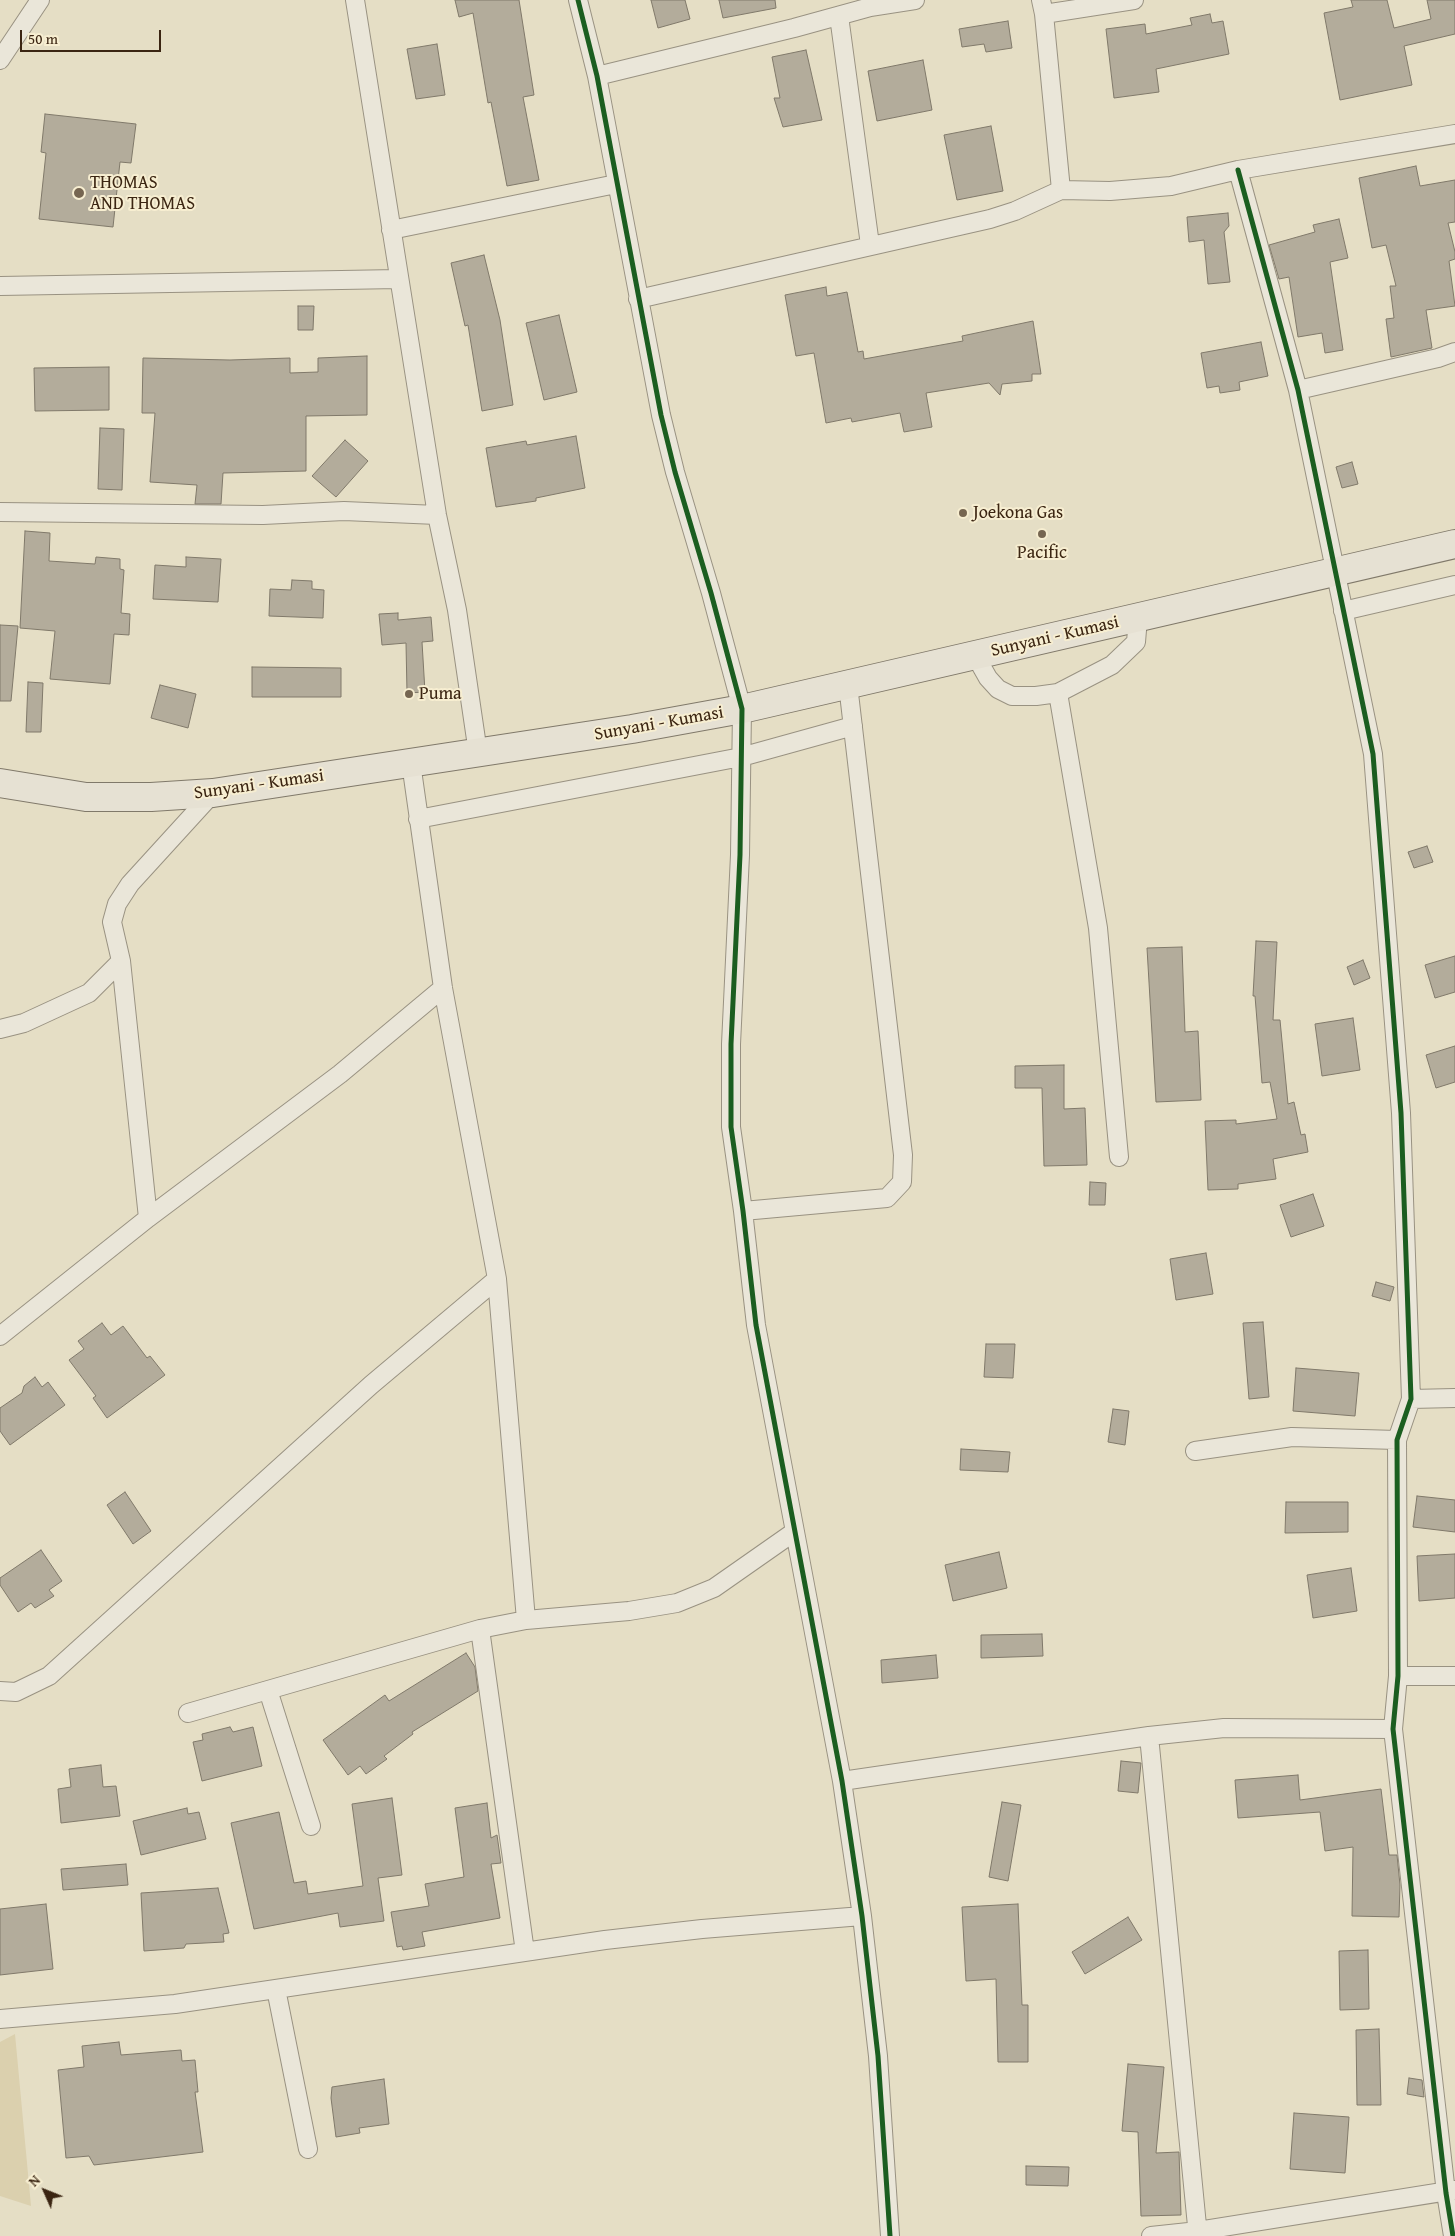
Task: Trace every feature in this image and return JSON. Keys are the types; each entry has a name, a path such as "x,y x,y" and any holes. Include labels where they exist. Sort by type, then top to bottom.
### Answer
{"main road":[{"name":"Sunyani - Kumasi","path":"0,784 86,797 151,797 213,793 632,729 742,709 1455,544"}],"street":[{"path":"0,60 40,0"},
{"path":"355,0 398,279 438,515 457,610 478,753"},
{"path":"578,0 597,76 638,299 675,472 711,593 742,709 740,855 731,1044 730,1126 743,1211 756,1325 842,1781 862,1916 878,2056 890,2236"},
{"path":"597,76 870,7 915,0"},
{"path":"1061,190 1042,7 1134,0"},
{"path":"839,16 870,245"},
{"path":"638,299 998,216 1033,204 1061,190 1110,191 1172,186 1238,170 1455,134"},
{"path":"1238,170 1298,390 1334,573 1373,754 1400,1113 1411,1399 1397,1440 1398,1676 1393,1729 1450,2192 1453,2236"},
{"path":"391,230 616,184"},
{"path":"0,286 398,279"},
{"path":"1298,390 1438,358 1455,352"},
{"path":"0,512 263,515 344,511 438,515"},
{"path":"1343,611 1455,585"},
{"path":"975,655 988,678 998,689 1012,696 1036,696 1058,693 1112,665 1136,642 1138,618"},
{"path":"743,1211 887,1198 902,1182 902,1155 848,685"},
{"path":"1058,693 1098,928 1119,1157"},
{"path":"418,818 741,757 853,726"},
{"path":"410,763 443,988 497,1279 526,1620"},
{"path":"148,1218 121,961 112,922 117,904 130,884 213,793"},
{"path":"0,1029 24,1023 89,993 121,961"},
{"path":"0,1336 148,1218 340,1074 443,988"},
{"path":"0,1691 16,1692 49,1676 371,1385 497,1279"},
{"path":"1411,1399 1455,1398"},
{"path":"1195,1451 1292,1437 1397,1440"},
{"path":"188,1713 480,1629 526,1620 629,1611 677,1602 714,1588 794,1532"},
{"path":"480,1629 524,1952"},
{"path":"1398,1676 1455,1676"},
{"path":"268,1690 311,1826"},
{"path":"842,1781 1148,1736 1224,1728 1393,1729"},
{"path":"1148,1736 1198,2234"},
{"path":"0,2019 175,2004 524,1952 702,1929 862,1916"},
{"path":"276,1989 308,2149"},
{"path":"1151,2236 1198,2234 1450,2192"}],"shaded area":[{"path":"15,2034 31,2206 0,2196 0,2042"}],"building":[{"path":"455,0 519,0 534,95 523,97 539,180 507,186 491,102 488,103 473,13 459,17"},
{"path":"651,0 685,0 690,19 658,28"},
{"path":"719,0 775,0 776,8 723,18"},
{"path":"1351,0 1387,0 1394,28 1431,19 1427,0 1455,0 1455,34 1404,46 1412,85 1340,100 1324,13 1353,7"},
{"path":"1210,14 1212,23 1223,21 1229,54 1156,69 1159,92 1114,98 1106,29 1145,24 1146,34 1192,25 1190,18"},
{"path":"1008,21 1012,48 986,52 984,44 962,47 959,29"},
{"path":"437,44 445,95 416,99 407,49"},
{"path":"806,50 822,120 783,127 774,98 780,98 772,57"},
{"path":"923,60 932,110 877,121 868,71"},
{"name":"THOMAS AND THOMAS","path":"45,114 136,124 131,163 120,162 113,227 39,219 46,153 41,152"},
{"path":"991,126 1003,191 957,200 944,135"},
{"path":"1416,166 1420,186 1455,180 1455,222 1448,223 1455,252 1455,259 1449,261 1455,306 1426,310 1432,348 1391,357 1386,319 1394,318 1390,286 1396,286 1386,245 1372,248 1359,178"},
{"path":"1228,213 1229,226 1224,232 1230,282 1208,284 1204,240 1189,242 1187,217"},
{"path":"1339,219 1348,258 1330,262 1343,350 1325,353 1322,333 1298,337 1289,277 1279,279 1269,245 1315,232 1313,225"},
{"path":"484,255 500,320 513,405 482,411 468,325 465,326 451,263"},
{"path":"826,287 827,296 847,292 858,352 863,351 864,359 963,341 962,336 1033,321 1041,374 1032,374 1032,381 1002,384 1000,395 989,383 926,393 932,427 904,432 900,413 852,422 851,418 826,423 814,353 796,356 785,295"},
{"path":"298,306 314,306 313,330 298,330"},
{"path":"559,315 577,392 544,400 526,323"},
{"path":"1261,342 1268,376 1239,382 1240,390 1220,393 1219,386 1207,388 1201,353"},
{"path":"367,356 367,415 306,416 306,471 223,473 221,504 195,504 197,485 150,482 155,413 142,413 143,358 230,360 290,358 290,373 318,372 318,358"},
{"path":"109,367 109,410 35,411 34,368"},
{"path":"100,428 124,429 122,490 98,489"},
{"path":"576,436 585,488 536,498 536,501 496,507 486,448 526,441 527,445"},
{"path":"345,440 368,461 336,497 312,476"},
{"path":"1352,462 1358,484 1342,488 1336,467"},
{"path":"25,531 50,533 49,561 95,564 96,557 120,559 120,569 124,570 121,613 130,614 129,635 114,634 110,684 50,679 55,631 20,628"},
{"path":"186,557 221,559 218,602 153,599 155,565 186,567"},
{"path":"292,580 312,581 312,589 324,590 323,618 269,616 270,589 291,590"},
{"path":"398,613 398,620 431,617 433,641 422,642 425,692 407,693 406,643 382,645 379,614"},
{"path":"0,625 18,626 11,701 0,701"},
{"path":"252,667 341,668 341,697 252,697"},
{"path":"28,682 43,683 41,732 26,732"},
{"path":"160,685 196,694 188,728 151,718"},
{"path":"1427,846 1433,862 1414,868 1408,852"},
{"path":"1256,941 1277,942 1273,1020 1280,1020 1288,1104 1294,1102 1301,1135 1305,1134 1308,1152 1273,1159 1276,1179 1238,1184 1238,1189 1208,1190 1205,1121 1236,1120 1236,1124 1277,1119 1270,1082 1262,1083 1255,996 1253,996"},
{"path":"1182,947 1185,1032 1198,1031 1201,1100 1156,1102 1147,948"},
{"path":"1455,956 1455,992 1435,998 1425,965"},
{"path":"1363,960 1370,978 1354,985 1347,967"},
{"path":"1353,1018 1360,1070 1322,1076 1315,1024"},
{"path":"1455,1046 1455,1082 1436,1088 1426,1055"},
{"path":"1064,1065 1064,1109 1085,1108 1087,1165 1044,1166 1042,1088 1015,1088 1015,1066"},
{"path":"1090,1182 1106,1183 1105,1205 1089,1205"},
{"path":"1313,1194 1324,1226 1291,1237 1280,1205"},
{"path":"1206,1253 1213,1294 1176,1300 1170,1259"},
{"path":"1376,1282 1394,1287 1390,1301 1372,1296"},
{"path":"1263,1322 1269,1397 1249,1399 1243,1323"},
{"path":"102,1323 111,1335 123,1326 147,1358 150,1356 165,1375 107,1418 93,1398 96,1396 69,1360 84,1349 78,1341"},
{"path":"986,1344 1015,1344 1013,1378 984,1377"},
{"path":"1296,1368 1359,1373 1355,1416 1293,1411"},
{"path":"35,1377 42,1387 48,1382 65,1405 10,1445 0,1431 0,1408 22,1393 24,1386"},
{"path":"1113,1409 1129,1411 1125,1445 1108,1442"},
{"path":"961,1449 1010,1452 1008,1472 960,1470"},
{"path":"125,1492 151,1531 133,1544 107,1505"},
{"path":"1417,1496 1455,1500 1455,1532 1413,1527"},
{"path":"1286,1502 1348,1502 1348,1532 1285,1533"},
{"path":"41,1550 62,1581 49,1590 54,1596 35,1608 31,1603 18,1612 0,1585 0,1578"},
{"path":"999,1552 1007,1588 953,1601 945,1565"},
{"path":"1455,1554 1455,1598 1419,1601 1417,1556"},
{"path":"1351,1568 1357,1611 1313,1618 1307,1575"},
{"path":"1042,1634 1043,1656 981,1658 981,1635"},
{"path":"466,1653 475,1667 478,1691 412,1732 413,1734 384,1756 387,1759 366,1774 360,1766 348,1775 323,1740 385,1695 389,1701"},
{"path":"936,1655 938,1678 882,1683 881,1660"},
{"path":"230,1727 233,1732 253,1727 262,1766 202,1781 193,1742 203,1740 202,1734"},
{"path":"1121,1761 1141,1763 1138,1793 1118,1791"},
{"path":"101,1765 103,1787 116,1786 120,1816 61,1823 58,1789 71,1787 69,1769"},
{"path":"1298,1775 1300,1800 1381,1789 1389,1855 1397,1855 1400,1885 1399,1917 1352,1916 1353,1847 1325,1851 1320,1812 1238,1818 1235,1780"},
{"path":"392,1798 402,1875 378,1878 384,1921 340,1927 338,1913 254,1929 231,1823 279,1812 294,1883 306,1881 308,1894 363,1886 352,1804"},
{"path":"1002,1802 1021,1805 1008,1881 989,1877"},
{"path":"487,1803 491,1838 497,1835 501,1863 491,1864 500,1918 422,1932 425,1946 403,1950 402,1946 397,1947 391,1912 429,1906 425,1884 464,1877 455,1808"},
{"path":"187,1808 188,1814 199,1812 206,1839 141,1855 133,1821"},
{"path":"126,1864 128,1885 63,1890 61,1869"},
{"path":"218,1888 229,1933 223,1934 224,1942 186,1944 184,1948 144,1951 141,1893"},
{"path":"46,1904 53,1969 0,1975 0,1909"},
{"path":"1018,1904 1022,2005 1028,2005 1028,2062 998,2062 996,1979 966,1981 962,1907"},
{"path":"1128,1917 1142,1940 1085,1974 1072,1952"},
{"path":"1368,1950 1369,2009 1340,2010 1339,1951"},
{"path":"1379,2029 1381,2105 1357,2105 1356,2030"},
{"path":"119,2042 121,2055 181,2050 182,2061 195,2060 198,2092 195,2092 203,2152 94,2165 89,2156 66,2158 58,2070 84,2067 82,2046"},
{"path":"1128,2064 1164,2067 1156,2153 1179,2152 1181,2215 1141,2216 1138,2132 1122,2131"},
{"path":"1409,2078 1422,2080 1424,2097 1407,2094"},
{"path":"384,2079 389,2124 359,2128 360,2133 336,2137 331,2098 332,2087"},
{"path":"1294,2113 1349,2117 1345,2173 1290,2169"},
{"path":"1026,2166 1069,2167 1068,2186 1026,2185"}],"cycle path":[{"path":"578,0 597,76 661,415 675,472 711,593 742,709 740,855 731,1044 731,1127 756,1325 842,1781 862,1916 878,2056 890,2236"},
{"path":"1238,170 1298,390 1373,754 1401,1113 1411,1399 1397,1440 1398,1676 1393,1729 1446,2193 1453,2236"}],"place":[{"name":"THOMAS AND THOMAS","path":"79,193"},
{"name":"Joekona Gas","path":"963,513"},
{"name":"Pacific","path":"1042,534"},
{"name":"Puma","path":"409,694"}]}
